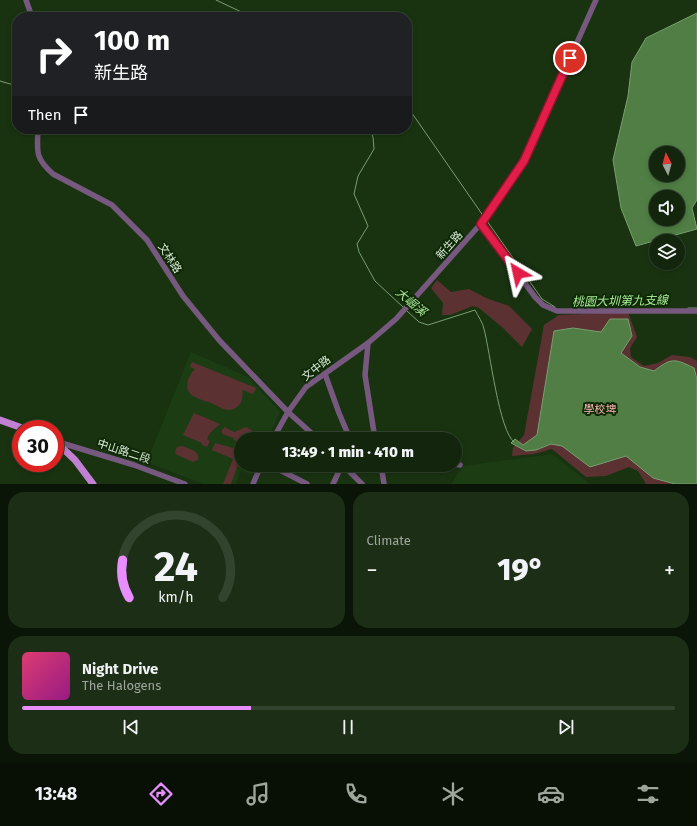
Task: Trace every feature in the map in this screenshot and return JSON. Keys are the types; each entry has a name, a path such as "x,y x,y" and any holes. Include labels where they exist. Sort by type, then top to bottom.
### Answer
{"main road":[{"path":"0,420 12,424"},
{"path":"64,450 75,460 93,484"}],"street":[{"path":"26,0 30,12"},
{"name":"新生路","path":"368,343 396,319 481,224 524,161 596,0"},
{"name":"文林路","path":"38,134 38,153 40,161 45,167 53,174 112,205 147,240 184,296 218,340 288,412 310,432"},
{"path":"481,224 535,297 543,305 558,311 697,310"},
{"path":"368,343 365,375 374,432"},
{"name":"文中路","path":"277,432 288,412 306,387 368,343"},
{"path":"325,374 347,432"},
{"name":"中山路二段","path":"64,444 134,465 185,484"},
{"path":"253,484 258,472"},
{"path":"284,472 307,484"},
{"path":"334,484 340,472"},
{"path":"350,472 362,484"},
{"path":"382,472 384,484"}],"shaded area":[{"path":"697,13 697,200 692,208 697,229 679,234 649,234 649,242 636,246 621,208 613,160 628,96 632,62 646,38"},
{"name":"學校埤","path":"610,319 628,319 632,336 621,353 640,367 654,371 669,362 677,361 694,368 697,379 697,484 675,484 653,478 626,456 590,467 562,446 551,444 536,450 526,451 511,443 515,439 523,445 537,435 554,331 573,328 601,332"},
{"path":"191,352 248,377 280,412 271,432 234,432 234,472 240,472 236,484 203,484 147,462"},
{"path":"552,454 590,484 451,484 459,472 462,472 463,466"},
{"path":"243,472 254,472 252,475"}],"green space":[{"path":"437,280 451,292 469,289 486,298 509,306 532,329 522,347 503,328 479,308 473,306 450,315 442,315 443,303 431,288"},
{"name":"學校埤","path":"628,312 637,337 630,348 631,357 644,366 658,363 672,355 690,357 697,361 697,484 646,484 638,471 629,467 606,476 586,477 552,449 534,454 512,456 513,448 524,435 544,325 559,315"},
{"path":"192,362 256,388 253,394 242,390 242,400 236,408 229,410 197,398 190,393 187,386 190,375 195,369 190,367"},
{"path":"194,413 220,424 208,436 207,439 210,441 207,447 202,445 202,443 183,435"},
{"path":"225,427 234,432 234,438 222,434 222,430"},
{"path":"246,427 252,430 251,432 234,432"},
{"path":"215,443 234,449 234,472 235,472 231,484 223,484 233,459 212,450"},
{"path":"182,446 196,452 198,454 198,460 193,462 177,455 175,452 177,447"}],"waterway":[{"name":"桃園大圳第九支線","path":"216,0 241,12"},
{"name":"大崛溪","path":"0,81 12,84"},
{"name":"桃園大圳第九支線","path":"412,113 484,217"},
{"name":"大崛溪","path":"291,134 296,134"},
{"name":"大崛溪","path":"372,134 374,149 358,176 354,194 368,226 357,244 359,252 375,281 403,307"},
{"name":"桃園大圳第九支線","path":"487,221 542,299 555,307"},
{"name":"桃園大圳第九支線","path":"688,308 697,308"},
{"name":"大崛溪","path":"407,311 419,322 428,325 475,310 482,322 499,407 509,435 514,442"}],"route":[{"path":"518,273 481,224 524,161 570,58"}]}
